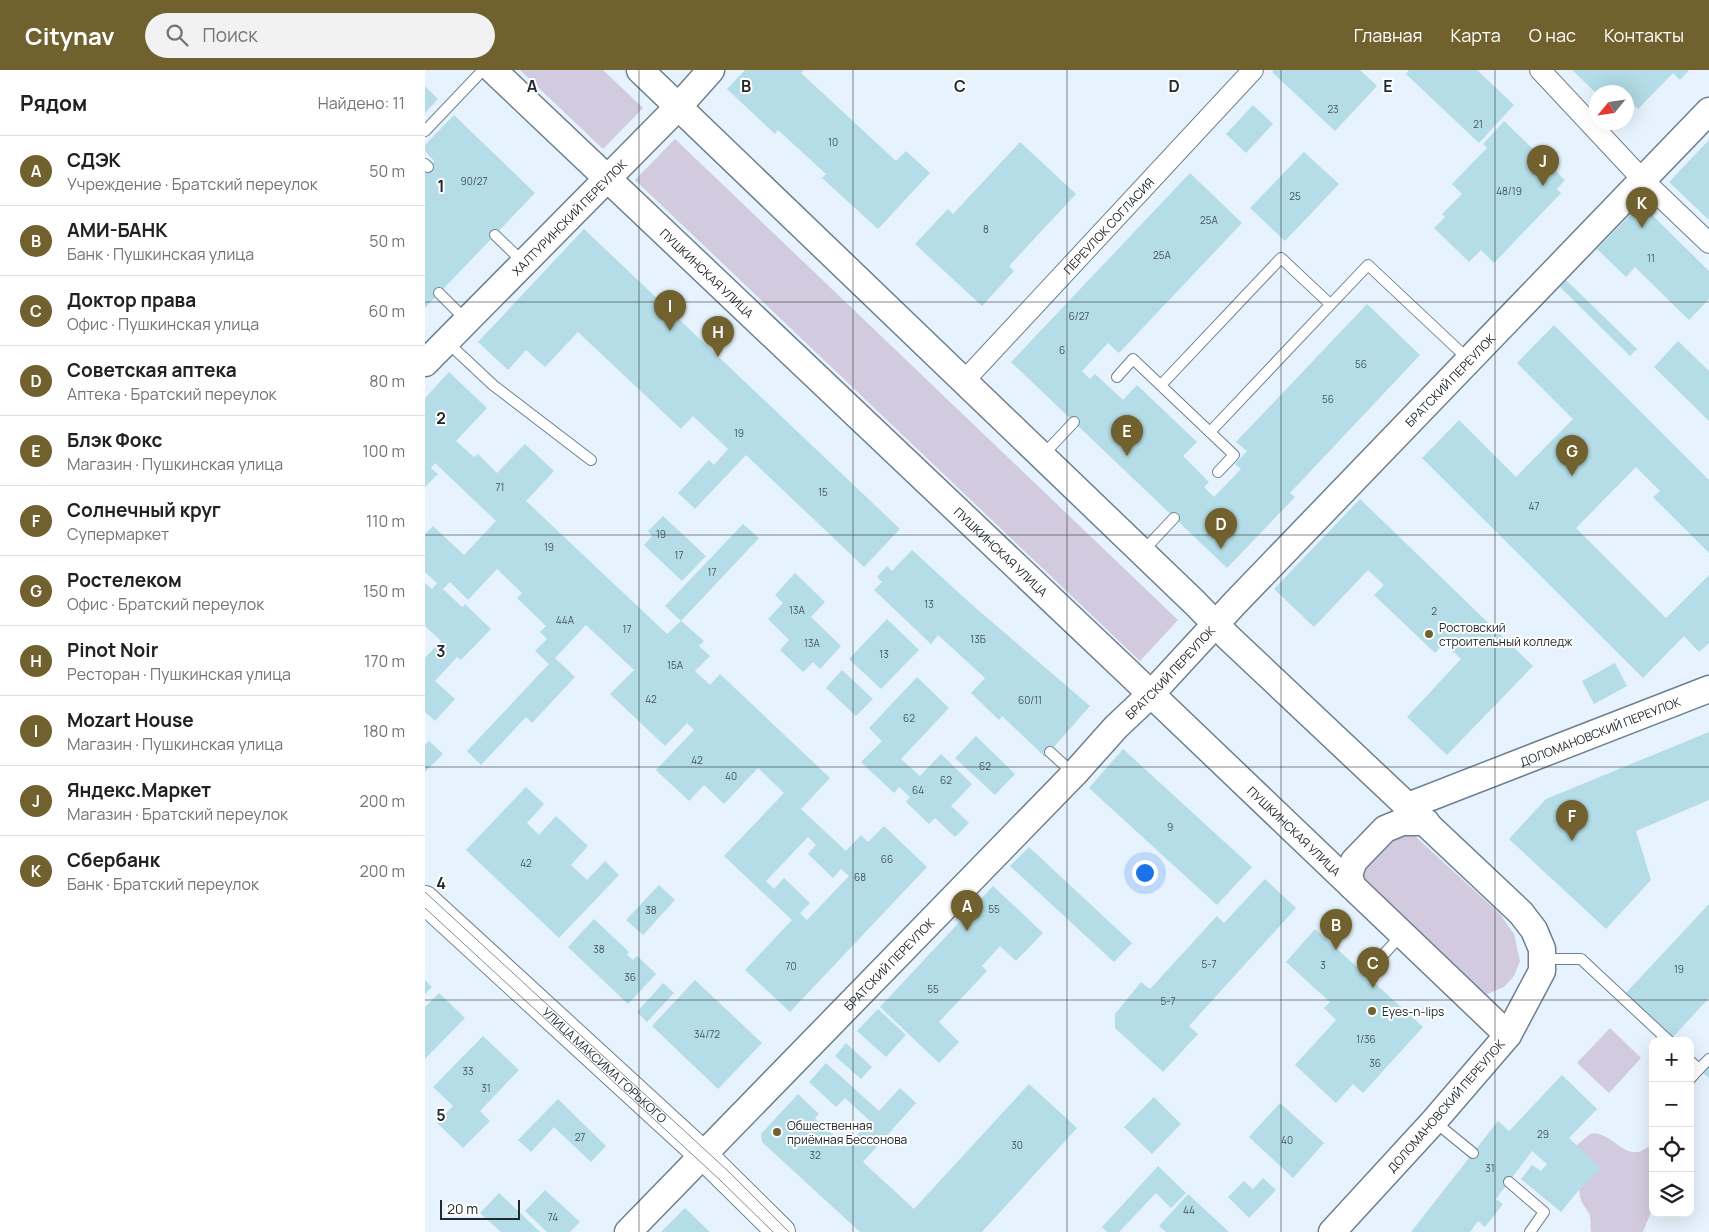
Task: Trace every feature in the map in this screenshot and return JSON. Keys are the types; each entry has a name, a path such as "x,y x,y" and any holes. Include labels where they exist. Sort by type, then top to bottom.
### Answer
{"main road":[{"name":"УЛИЦА МАКСИМА ГОРЬКОГО","path":"425,900 703,1155 781,1232"}],"street":[{"name":"ПУШКИНСКАЯ УЛИЦА","path":"493,70 1151,694 1508,1036"},
{"path":"640,70 1216,623 1228,637 1417,814 1385,829 1354,861 1349,874 1352,886"},
{"name":"ХАЛТУРИНСКИЙ ПЕРЕУЛОК","path":"425,363 678,107 711,70"},
{"name":"ПЕРЕУЛОК СОГЛАСИЯ","path":"964,381 1253,70"},
{"path":"1540,70 1642,178 1709,243"},
{"name":"БРАТСКИЙ ПЕРЕУЛОК","path":"628,1232 1074,774 1116,727 1151,694 1216,623 1642,178 1709,111"},
{"name":"ДОЛОМАНОВСКИЙ ПЕРЕУЛОК","path":"1332,1232 1434,1121 1508,1036 1542,970 1542,950 1534,930 1521,913 1417,814 1709,689"},
{"path":"1482,1011 1496,1011 1518,1003 1530,994"}],"lane":[{"path":"425,131 483,70"},
{"path":"495,234 524,263"},
{"path":"1161,385 1281,258 1331,304"},
{"path":"1210,432 1368,265 1469,360"},
{"path":"439,293 467,320"},
{"path":"446,342 493,385 591,460"},
{"path":"1117,377 1133,359 1161,385 1234,455 1218,472"},
{"path":"1042,456 1074,422"},
{"path":"1142,552 1174,518"},
{"path":"1050,752 1074,774"},
{"path":"1376,963 1401,934"},
{"path":"1541,959 1581,959 1665,1037"},
{"path":"1694,1075 1709,1059"},
{"path":"1694,1065 1699,1069"},
{"path":"1434,1121 1473,1153"},
{"path":"1509,1182 1544,1212 1530,1232"}],"shaded area":[{"path":"520,70 603,70 643,108 603,149"},
{"path":"675,139 1178,620 1140,661 635,180"},
{"path":"1405,827 1500,914 1514,934 1520,961 1514,976 1504,987 1485,995 1355,881"},
{"path":"1610,1028 1641,1058 1609,1093 1577,1063"},
{"path":"1590,1134 1597,1134 1604,1136 1628,1151 1641,1151 1649,1148 1649,1217 1643,1232 1591,1232 1590,1215 1581,1201 1579,1190 1577,1145"}],"building":[{"path":"745,70 804,70 801,73 896,161 906,151 930,173 878,229 822,178 826,174 778,130 775,134 727,89"},
{"path":"1274,70 1360,70 1377,86 1335,131 1272,72"},
{"path":"1409,70 1477,70 1514,105 1479,143 1406,74"},
{"path":"1572,70 1689,70 1680,80 1673,73 1638,109 1634,105 1634,85 1589,86"},
{"path":"425,86 438,99 425,113"},
{"path":"1253,105 1273,124 1246,153 1226,134"},
{"path":"454,115 535,193 425,308 425,170 434,161 425,151 425,145"},
{"path":"1504,121 1565,180 1557,189 1561,193 1494,263 1481,250 1469,262 1434,228 1445,217 1442,214 1462,194 1452,184 1487,148 1483,144"},
{"path":"1709,140 1709,220 1669,182"},
{"path":"1020,142 1076,194 1009,266 1014,271 982,306 915,244 948,209 953,214"},
{"path":"1304,152 1339,184 1285,241 1250,208"},
{"path":"1190,173 1242,223 1119,353 1108,343 1082,371 1090,379 1095,374 1123,400 1137,385 1197,442 1183,456 1209,482 1204,487 1214,497 1241,469 1235,464 1247,451 1236,442 1367,304 1420,355 1290,493 1295,497 1227,568 1011,362"},
{"path":"1641,204 1709,271 1709,299 1689,320 1635,267 1626,277 1597,249"},
{"path":"584,229 900,529 864,567 746,455 695,509 678,493 709,460 714,465 728,449 693,416 681,429 578,332 545,367 526,350 508,370 478,342"},
{"path":"1566,280 1637,349 1630,356 1560,287"},
{"path":"1554,325 1709,480 1709,553 1653,497 1660,491 1636,467 1576,528 1666,618 1709,575 1709,643 1699,652 1684,636 1643,678 1422,458 1459,420 1516,477 1573,419 1517,363"},
{"path":"1678,341 1709,371 1709,421 1654,367"},
{"path":"449,372 487,408 456,441 474,457 478,454 497,473 525,444 554,471 526,501 667,634 681,621 704,641 699,646 710,656 695,671 710,685 720,674 830,778 801,809 846,851 861,835 868,842 884,826 927,867 790,1012 745,970 792,920 724,856 784,793 758,768 724,804 704,785 689,801 656,770 694,730 687,723 665,746 610,694 634,670 586,625 555,658 575,677 532,723 526,717 481,765 467,751 549,664 535,651 547,639 540,632 546,626 517,598 522,593 497,569 468,600 450,582 443,589 462,607 465,604 491,629 461,660 457,657 435,681 455,699 435,721 425,712 425,658 441,641 425,626 425,583 432,589 437,583 425,572 425,534 433,526 464,555 496,521 435,463 431,468 438,474 425,487 425,398","holes":["808,837 816,845 808,854 833,878 841,869 849,876 807,920 800,913 810,903 784,878 774,889 766,881"]},
{"path":"1360,499 1533,666 1447,755 1407,717 1461,659 1444,643 1435,653 1374,595 1384,585 1368,570 1314,627 1274,589"},
{"path":"663,516 706,556 682,581 644,545 652,536 648,531"},
{"path":"743,524 759,538 681,621 665,606"},
{"path":"912,550 970,603 1090,706 1045,757 1002,716 999,720 971,693 985,678 938,635 931,644 874,590 882,582 877,577 887,566 892,571"},
{"path":"795,573 825,602 811,617 841,646 820,669 813,662 803,672 780,650 789,640 768,619 783,603 775,595"},
{"path":"887,619 919,650 881,689 849,659"},
{"path":"1615,663 1627,686 1594,704 1582,681"},
{"path":"842,670 873,699 856,716 826,688"},
{"path":"917,677 949,708 901,759 920,776 941,754 972,784 951,806 969,823 955,837 935,818 929,824 906,802 910,797 899,787 894,793 861,762 882,741 869,728"},
{"path":"1709,732 1709,800 1636,831 1651,880 1606,929 1509,839 1546,799"},
{"path":"976,736 1015,774 995,795 955,758"},
{"path":"429,741 443,754 425,772 425,745"},
{"path":"1123,749 1252,867 1217,905 1089,788"},
{"path":"526,787 544,804 527,823 539,835 556,816 588,846 571,865 587,880 605,861 619,875 559,938 466,850"},
{"path":"1029,847 1132,943 1114,962 1010,866"},
{"path":"1265,879 1296,908 1189,1026 1198,1034 1163,1072 1115,1028 1115,1014 1141,982 1150,989 1217,916 1224,923"},
{"path":"659,885 675,900 643,935 626,920"},
{"path":"993,886 1043,933 1016,961 1000,946 982,966 987,971 939,1022 959,1042 939,1063 880,1007"},
{"path":"1709,904 1709,998 1673,1037 1625,994"},
{"path":"594,919 629,952 627,955 633,960 637,956 656,974 628,1004 568,947"},
{"path":"1315,929 1423,1027 1363,1093 1353,1084 1336,1103 1295,1065 1336,1020 1324,1008 1330,1002 1286,962"},
{"path":"425,980 432,987 425,994"},
{"path":"695,980 762,1043 718,1089 652,1026"},
{"path":"663,983 674,993 647,1022 637,1012"},
{"path":"439,993 465,1018 425,1059 425,1007"},
{"path":"878,1009 906,1035 886,1057 857,1031"},
{"path":"483,1036 519,1070 480,1111 490,1121 463,1148 437,1123 453,1106 433,1087"},
{"path":"846,1043 872,1067 861,1079 835,1056"},
{"path":"826,1063 879,1111 900,1088 916,1103 863,1162 914,1209 1029,1084 1077,1128 982,1232 860,1232 762,1142 761,1134 798,1094 819,1114 815,1118 846,1147 870,1121 845,1098 836,1107 809,1082"},
{"path":"1709,1067 1709,1078 1703,1073"},
{"path":"1562,1075 1597,1109 1569,1138 1601,1168 1561,1212 1521,1179 1532,1165 1541,1171 1547,1164 1532,1151 1496,1199 1503,1204 1485,1227 1478,1221 1470,1232 1411,1232 1498,1121 1509,1131"},
{"path":"1154,1097 1181,1124 1152,1154 1124,1127"},
{"path":"558,1099 606,1146 591,1162 554,1127 531,1152 518,1140"},
{"path":"1280,1103 1324,1143 1293,1178 1249,1137"},
{"path":"1158,1166 1186,1193 1171,1208 1156,1193 1119,1232 1107,1232 1102,1227"},
{"path":"1263,1178 1276,1190 1249,1218 1228,1197 1244,1181 1253,1189"},
{"path":"545,1190 580,1222 570,1232 547,1232 525,1211"},
{"path":"499,1193 540,1232 501,1232 480,1213"},
{"path":"1188,1194 1229,1232 1166,1232 1159,1226"},
{"path":"685,1208 710,1232 661,1232"}],"tram line":[{"path":"425,892 728,1171 789,1232"},
{"path":"425,908 720,1180 773,1232"}],"place":[{"name":"Яндекс.Маркет","path":"1543,186"},
{"name":"Сбербанк","path":"1642,228"},
{"name":"Mozart House","path":"670,331"},
{"name":"Pinot Noir","path":"718,357"},
{"name":"Блэк Фокс","path":"1127,456"},
{"name":"Ростелеком","path":"1572,476"},
{"name":"Советская аптека","path":"1221,549"},
{"name":"Ростовский строительный колледж","path":"1429,634"},
{"name":"Солнечный круг","path":"1572,841"},
{"name":"СДЭК","path":"967,931"},
{"name":"АМИ-БАНК","path":"1336,950"},
{"name":"Доктор права","path":"1373,988"},
{"name":"Eyes-n-lips","path":"1372,1011"},
{"name":"Обшественная приёмная Бессонова","path":"777,1132"}]}
